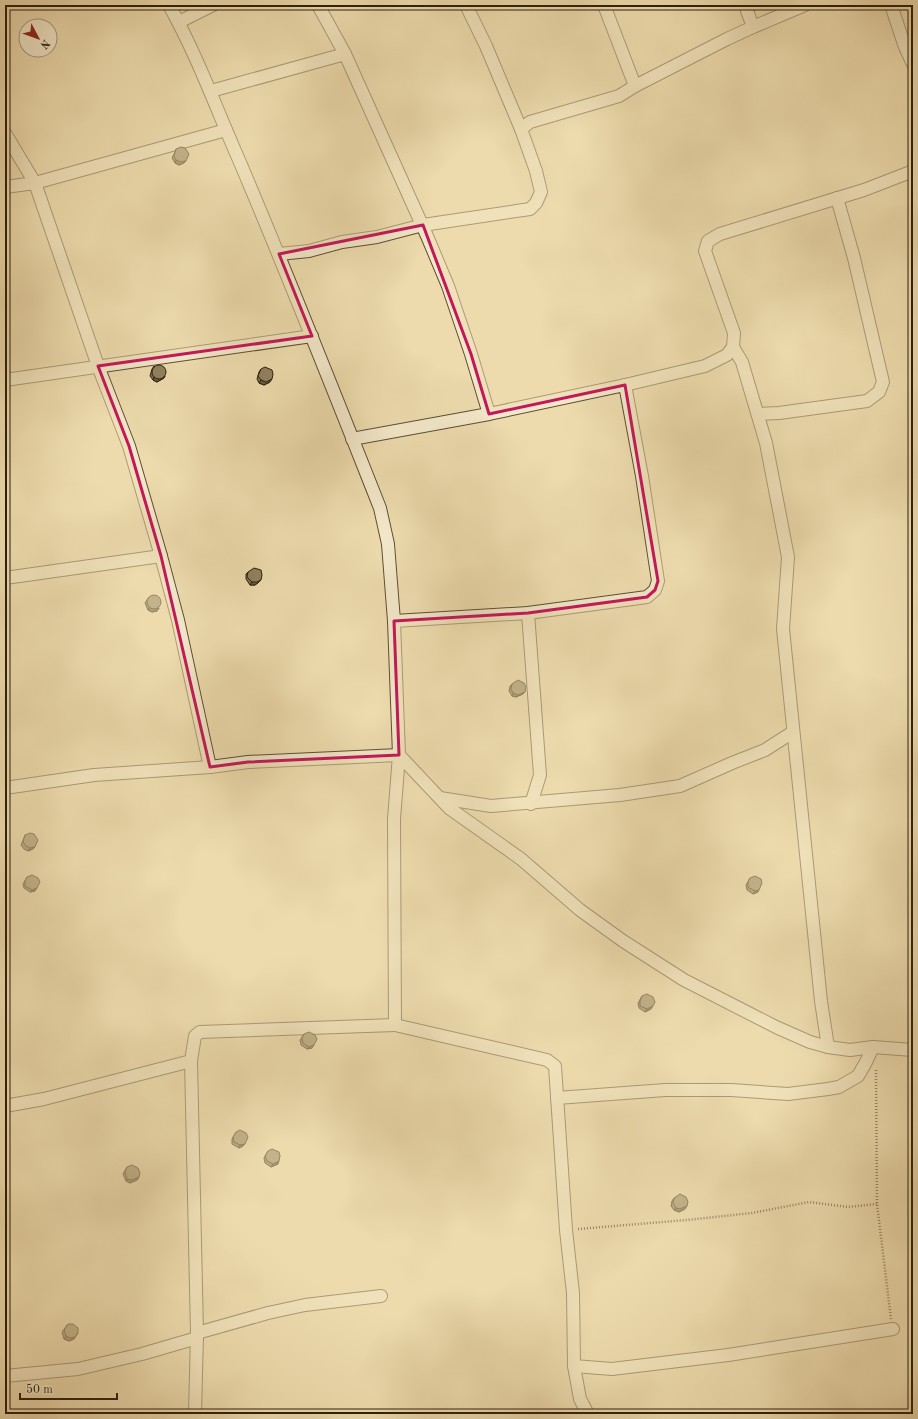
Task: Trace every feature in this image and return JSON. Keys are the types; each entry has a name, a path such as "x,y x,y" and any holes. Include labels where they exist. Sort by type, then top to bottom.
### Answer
{"street":[{"path":"169,5 179,22 210,91 279,254 380,508 388,544 394,621 399,756 394,819 395,1025"},
{"path":"179,22 213,5"},
{"path":"318,5 344,54 423,225 448,286 489,414"},
{"path":"279,254 309,251 342,242 377,237 423,225 530,210 536,203 541,192 536,171 521,129 486,46 466,5"},
{"path":"604,5 635,86"},
{"path":"745,5 753,27"},
{"path":"521,129 530,122 619,96 635,86 753,27 805,5"},
{"path":"891,5 905,47 913,64"},
{"path":"210,91 344,54"},
{"path":"5,187 35,183 226,130"},
{"path":"5,132 35,183 98,366 129,446 161,556 184,647 210,767"},
{"path":"352,439 489,414 625,385 705,366 727,356 733,347 734,333 705,251 708,241 720,234 864,190 913,171"},
{"path":"758,414 779,414 867,401 879,392 883,382 854,258 837,198"},
{"path":"5,380 312,336"},
{"path":"733,347 742,362 766,443 788,557 783,629 820,993 828,1047"},
{"path":"394,621 528,612 647,597 655,590 658,582 657,574 642,476 625,385"},
{"path":"5,578 161,556"},
{"path":"528,612 540,775 531,804"},
{"path":"440,798 491,806 531,804 620,795 680,786 765,750 793,732"},
{"path":"5,788 94,775 210,767 248,762 399,756 449,808 521,859 580,910 623,941 684,980 810,1042 828,1047 850,1050 873,1047 913,1050"},
{"path":"195,1414 197,1335 191,1061 195,1036 200,1032 395,1025 547,1060 555,1066 566,1230 573,1293 574,1366 580,1399 588,1414"},
{"path":"557,1098 665,1090 732,1090 788,1094 828,1089 839,1087 858,1076 873,1047"},
{"path":"5,1106 44,1099 191,1061"},
{"path":"5,1376 78,1369 142,1354 268,1313 306,1305 382,1296"},
{"path":"574,1366 612,1369 728,1355 893,1329"}],"path":[{"path":"873,1047 876,1071 877,1204 893,1329"},
{"path":"566,1230 752,1213 809,1202 848,1207 877,1204"}],"highlighted area":[{"path":"423,225 471,354 489,414 625,385 658,581 655,590 647,597 528,613 394,621 399,755 248,762 210,767 161,556 129,446 98,366 312,336 279,254"}],"building":[{"path":"181,147 185,148 189,154 186,161 181,162 176,160 174,156 176,149"},
{"path":"156,365 162,365 166,369 166,375 162,379 156,379 152,375 152,369"},
{"path":"265,367 272,370 273,374 272,379 266,382 261,380 258,376 261,369"},
{"path":"254,568 261,570 261,580 257,582 252,582 247,577 248,572"},
{"path":"151,595 157,595 161,599 161,605 157,609 151,609 147,605 147,599"},
{"path":"518,680 524,683 526,687 525,692 518,695 513,693 511,689 512,684"},
{"path":"30,833 34,834 38,840 35,847 30,848 23,842 25,835"},
{"path":"32,875 38,878 40,882 37,888 32,890 25,886 25,881 27,877"},
{"path":"755,876 761,879 762,883 759,890 755,891 748,887 748,882 750,878"},
{"path":"647,994 653,997 655,1002 653,1006 647,1009 640,1006 640,1001 642,996"},
{"path":"309,1032 315,1035 317,1039 314,1045 309,1047 303,1043 302,1038 304,1034"},
{"path":"240,1130 246,1133 248,1137 245,1144 240,1145 234,1142 233,1137 236,1132"},
{"path":"272,1149 279,1152 280,1156 279,1161 273,1164 267,1161 265,1156 268,1151"},
{"path":"132,1165 138,1168 140,1173 139,1177 132,1180 127,1179 125,1172 127,1167"},
{"path":"680,1194 686,1197 688,1202 687,1206 680,1209 676,1208 673,1203 674,1198"},
{"path":"68,1324 73,1324 78,1328 78,1333 75,1337 70,1338 66,1336 64,1330"}]}
